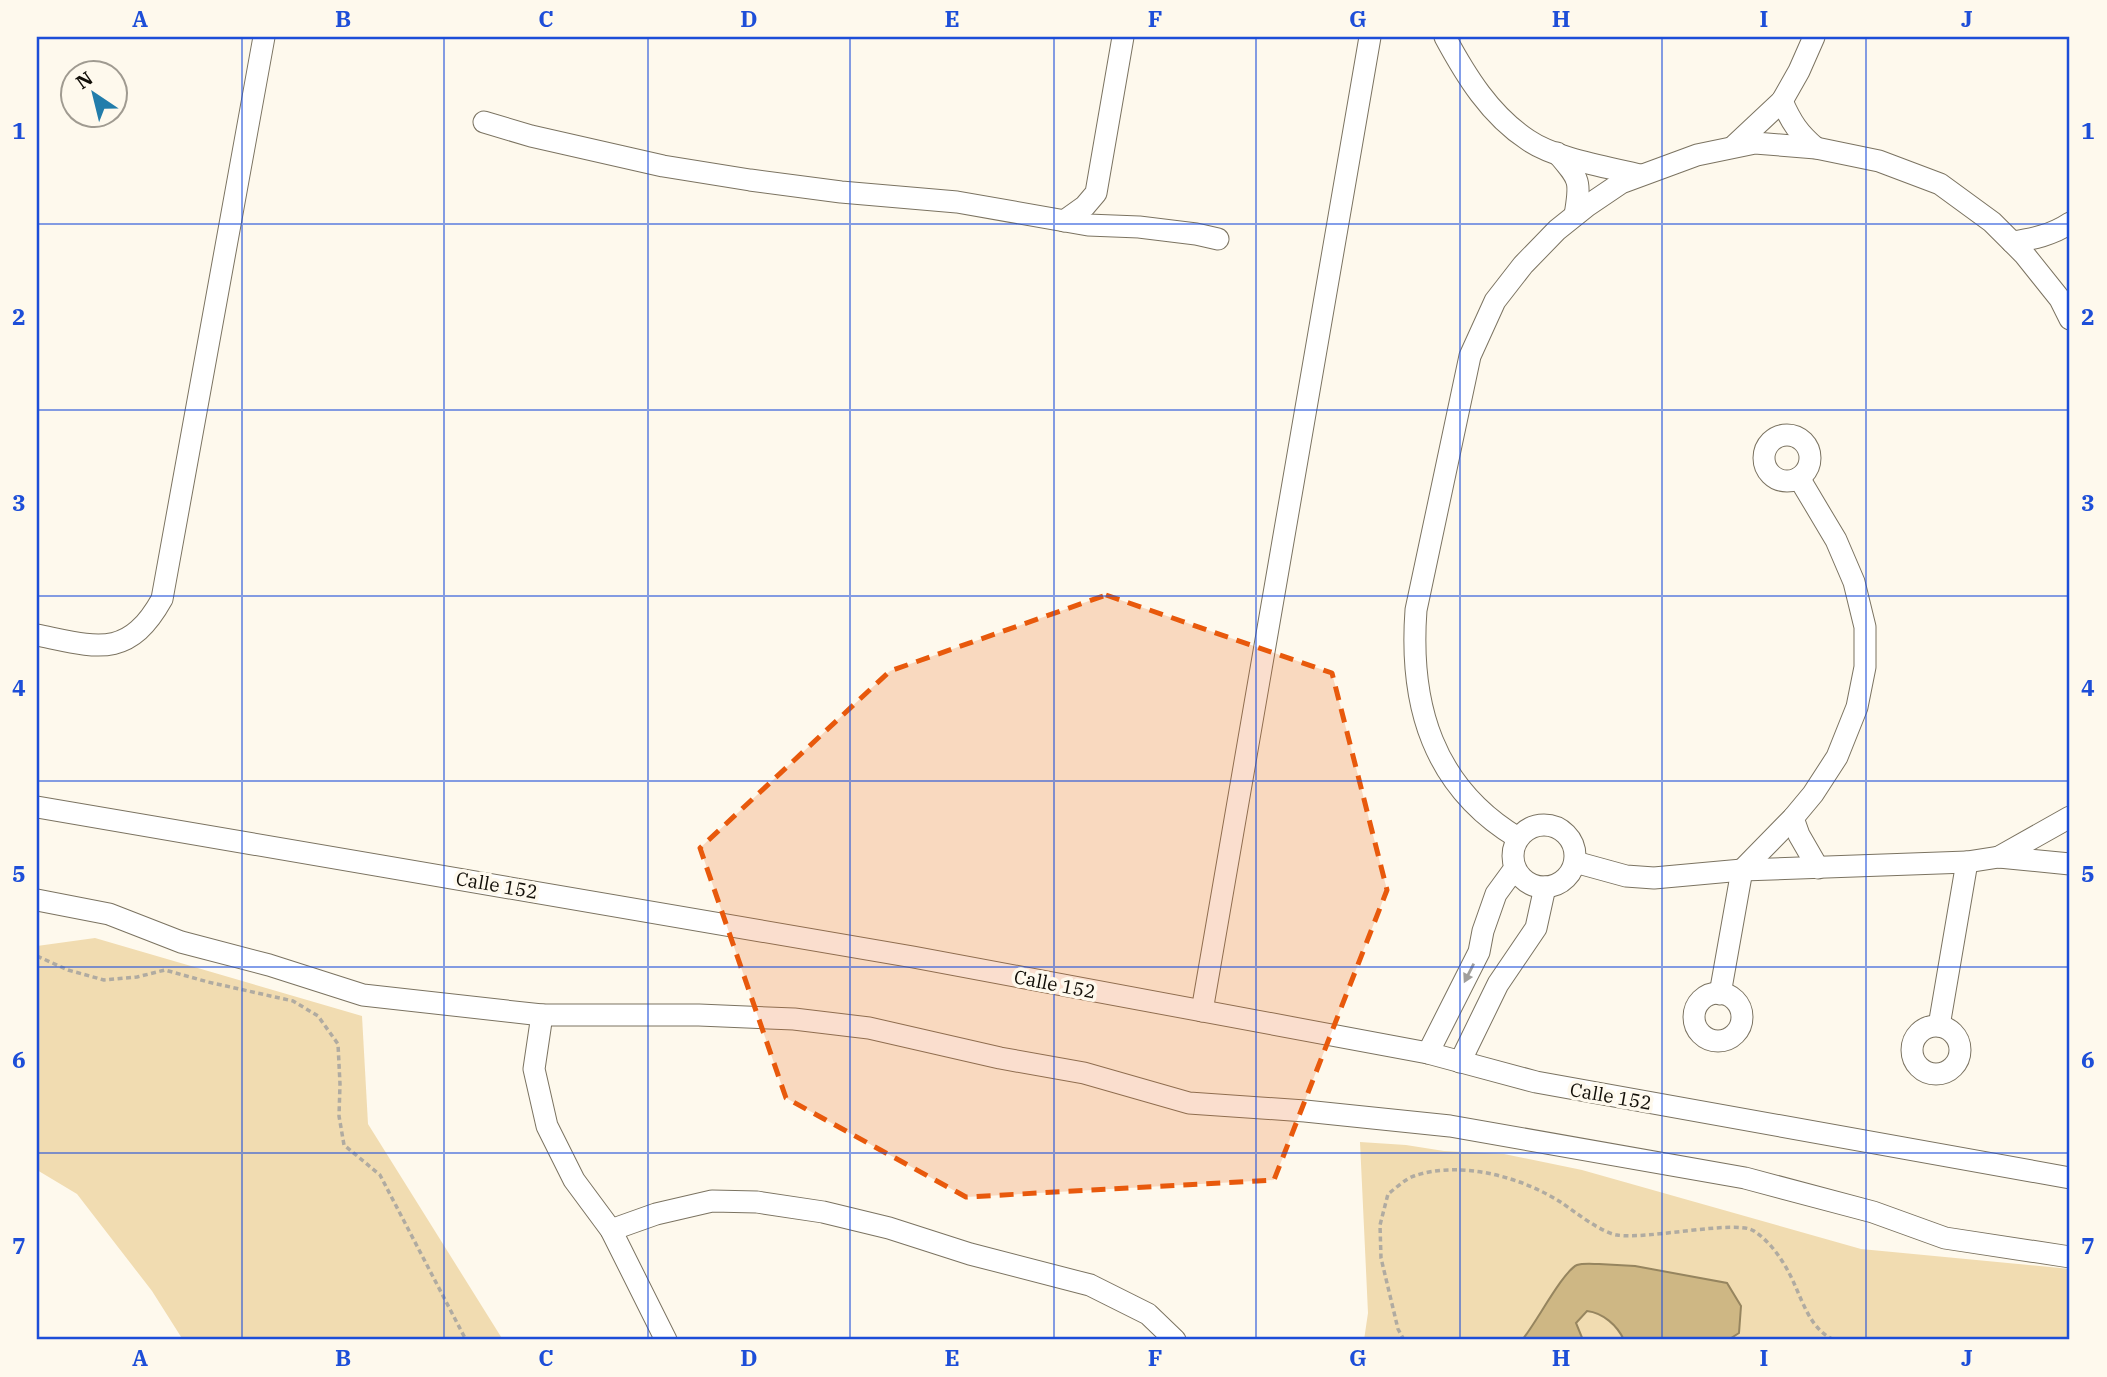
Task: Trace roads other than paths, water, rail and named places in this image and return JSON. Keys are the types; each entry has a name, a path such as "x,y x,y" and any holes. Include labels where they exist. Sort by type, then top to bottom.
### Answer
{"street":[{"path":"37,635 97,647 120,642 149,622 162,599 264,37"},
{"path":"1064,220 1085,206 1096,193 1124,37"},
{"path":"1202,1011 1370,37"},
{"path":"1444,37 1466,77 1496,113 1529,141 1575,159 1640,175"},
{"path":"1732,148 1782,102 1814,37"},
{"path":"1782,102 1800,136 1816,148"},
{"path":"484,122 531,136 663,166 841,192 957,202 1088,225 1196,234 1218,239"},
{"path":"1518,838 1500,828 1474,805 1454,780 1436,749 1416,685 1413,648 1416,610 1470,356 1494,301 1523,265 1575,215 1621,183 1640,175 1698,155 1755,143 1816,148 1880,161 1940,184 1992,222 2060,299 2070,319"},
{"path":"1556,152 1576,175 1580,187 1575,215"},
{"path":"1096,193 1121,226"},
{"path":"2012,242 2039,238 2070,223"},
{"path":"1720,994 1742,870 1793,818 1813,794 1837,757 1857,707 1865,667 1866,627 1854,582 1836,540 1799,478"},
{"name":"Calle 152","path":"37,807 913,957 1428,1054 1536,1082 2070,1178"},
{"path":"1999,857 2070,817"},
{"path":"1793,818 1799,835 1818,868"},
{"path":"1537,825 1548,825 1558,828 1573,842 1575,862 1564,880 1545,887 1527,882 1515,867 1513,857 1518,838 1537,825"},
{"path":"1575,862 1626,876 1654,878 1742,870 1967,862 1999,857 2070,864"},
{"path":"1939,1027 1967,862"},
{"path":"1428,1054 1479,952 1496,894 1515,867"},
{"path":"1460,1062 1498,984 1536,928 1545,887"},
{"path":"37,900 109,914 181,942 270,965 363,995 542,1015 699,1015 794,1019 869,1028 1000,1058 1084,1073 1189,1103 1305,1111 1450,1126 1745,1178 1873,1212 1945,1238 2070,1257"},
{"path":"542,1015 534,1069 547,1126 574,1180 611,1230 666,1340"},
{"path":"611,1230 656,1214 712,1201 757,1202 823,1212 1090,1285 1148,1314 1175,1340"}]}
